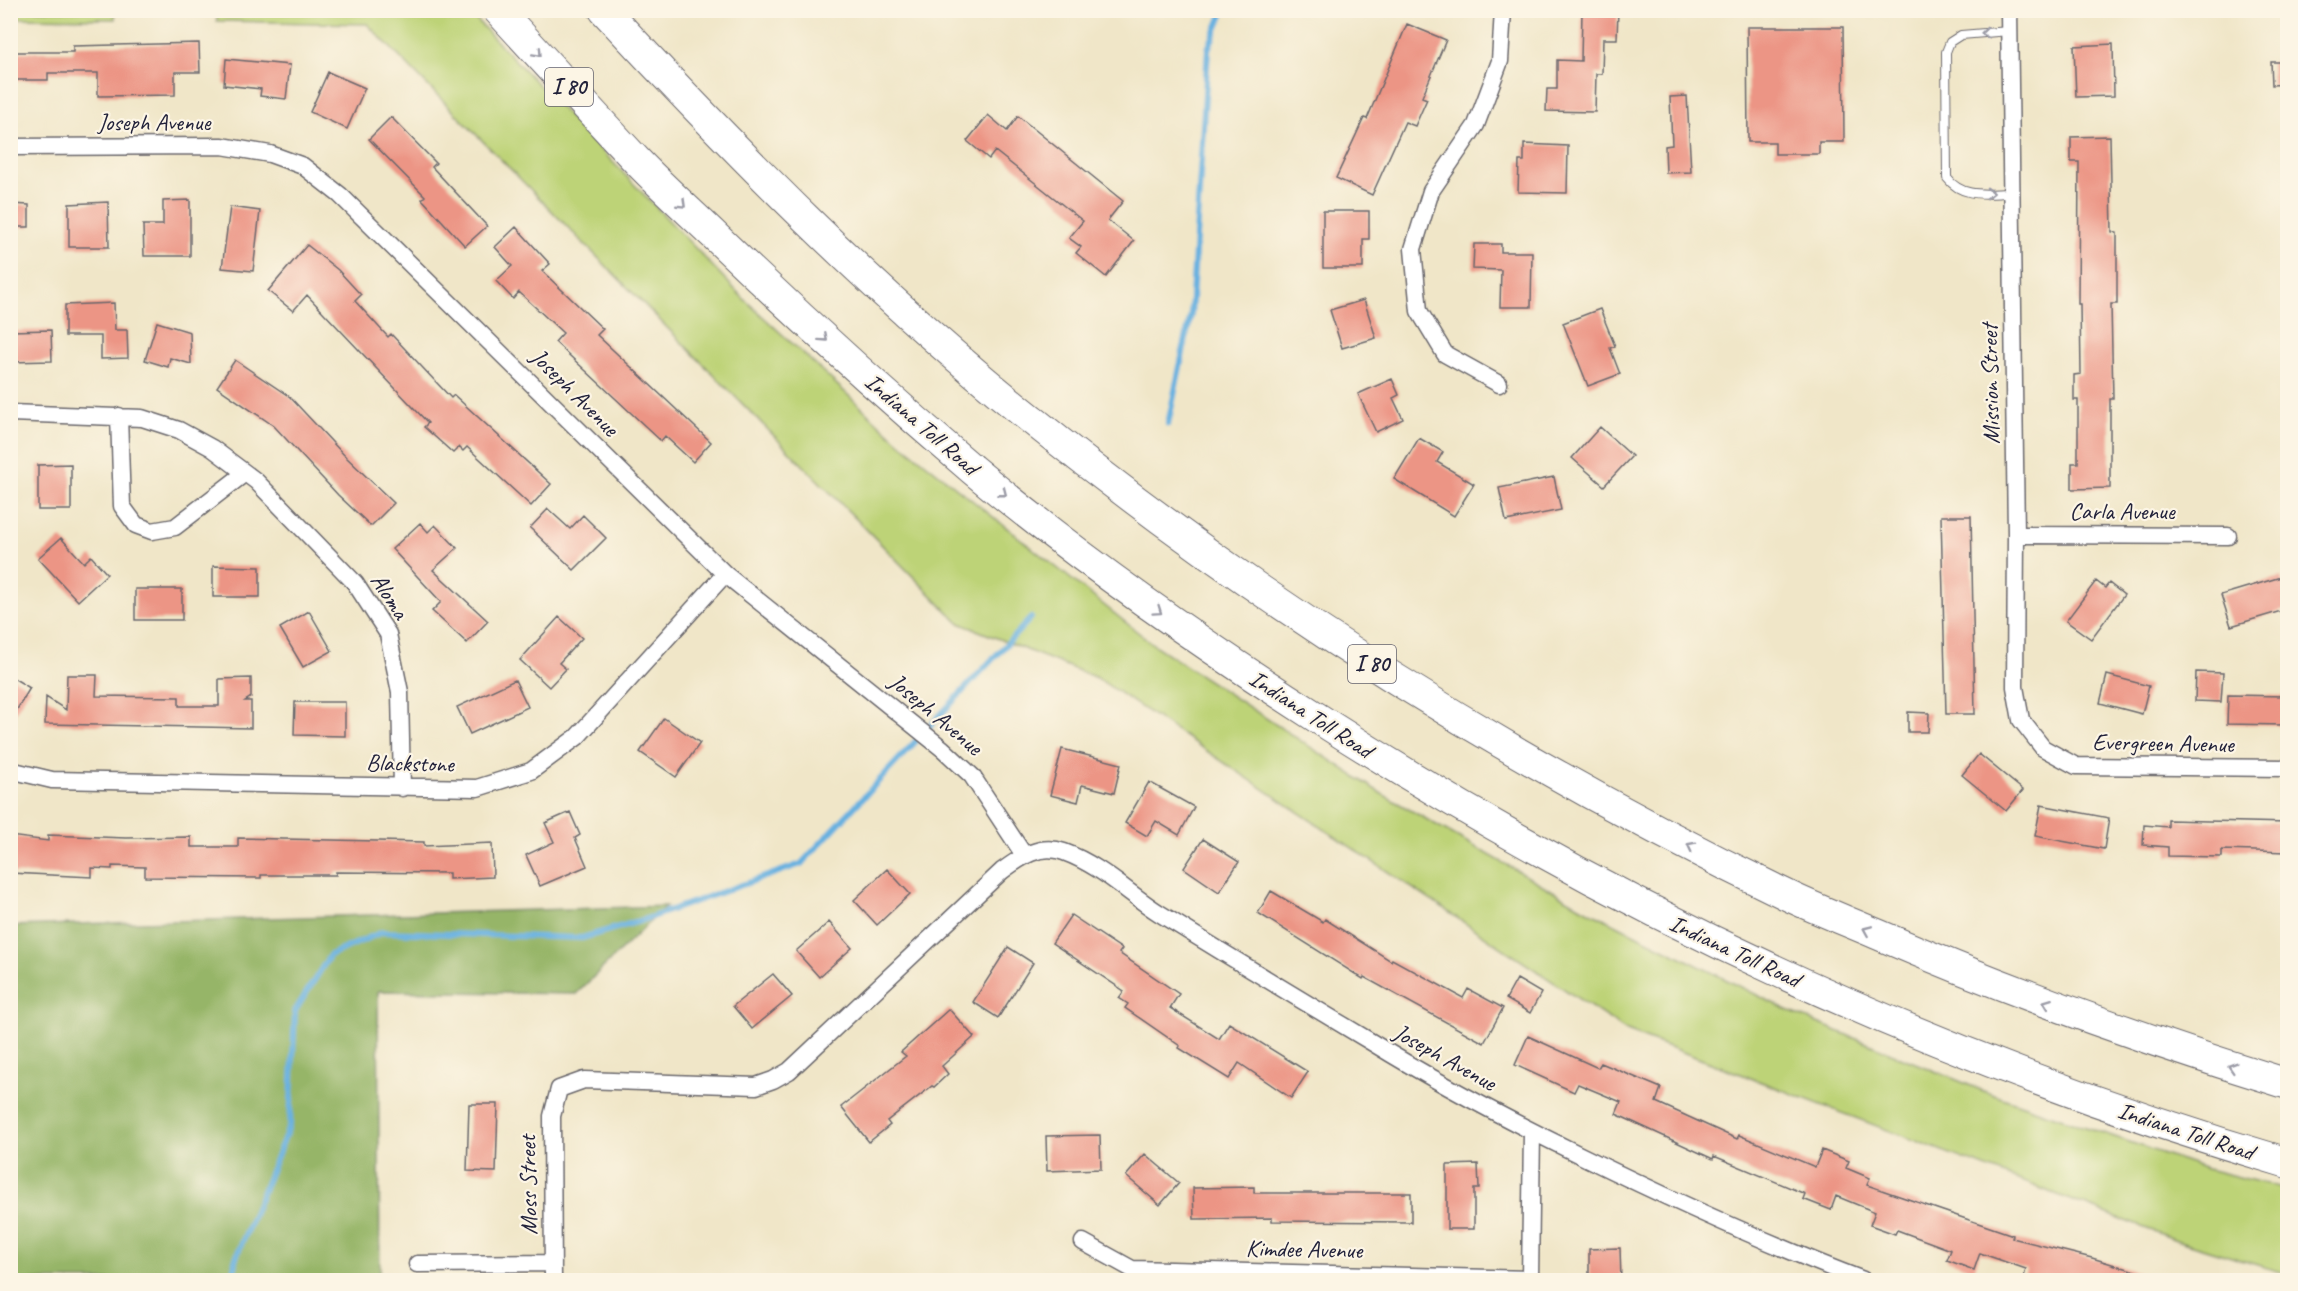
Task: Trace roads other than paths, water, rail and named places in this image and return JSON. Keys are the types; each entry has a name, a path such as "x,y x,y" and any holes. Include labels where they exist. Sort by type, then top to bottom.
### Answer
{"highway":[{"name":"Indiana Toll Road","path":"498,10 640,164 765,285 883,392 977,472 1105,573 1242,670 1391,766 1500,831 1644,908 1778,974 1924,1036 2055,1087 2193,1135 2288,1163"},
{"name":"I 80","path":"604,10 710,124 812,225 932,335 1019,410 1153,514 1270,597 1417,693 1530,761 1797,900 1942,962 2073,1013 2288,1084"}],"street":[{"path":"1499,384 1445,354 1419,311 1413,249 1431,191 1476,125 1500,61 1503,10"},
{"name":"Mission Street","path":"2008,10 2016,535 2015,687 2021,720 2043,748"},
{"name":"Joseph Avenue","path":"10,147 222,146 270,154 303,166 340,195 725,574 888,704 972,776 1024,855"},
{"name":"Aloma","path":"10,413 142,418 179,430 212,448 256,481 355,583 388,634 400,692 402,788"},
{"path":"119,416 122,506 136,525 152,531 176,527 245,473"},
{"name":"Carla Avenue","path":"2016,535 2228,536"},
{"name":"Blackstone","path":"10,770 52,780 477,788 531,771 577,737 725,574"},
{"name":"Evergreen Avenue","path":"2043,748 2076,766 2288,768"},
{"name":"Joseph Avenue","path":"559,1089 584,1080 756,1086 773,1080 789,1071 1002,871 1024,855 1042,849 1060,851 1082,859 1156,911 1422,1074 1532,1131 1715,1219 1858,1280"},
{"name":"Moss Street","path":"553,1281 552,1116 559,1089"},
{"path":"1530,1280 1532,1131"},
{"name":"Kimdee Avenue","path":"1083,1242 1132,1269 1530,1280"},
{"path":"417,1264 553,1263"}],"lane":[{"path":"2009,31 1961,35 1950,42 1946,52 1947,178 1954,188 1968,194 2011,193"}],"waterway":[{"path":"1168,424 1191,314 1208,49 1224,10"},
{"path":"233,1280 235,1260 290,1124 295,1011 330,955 382,932 582,938 643,920 801,864 1031,618"}]}
